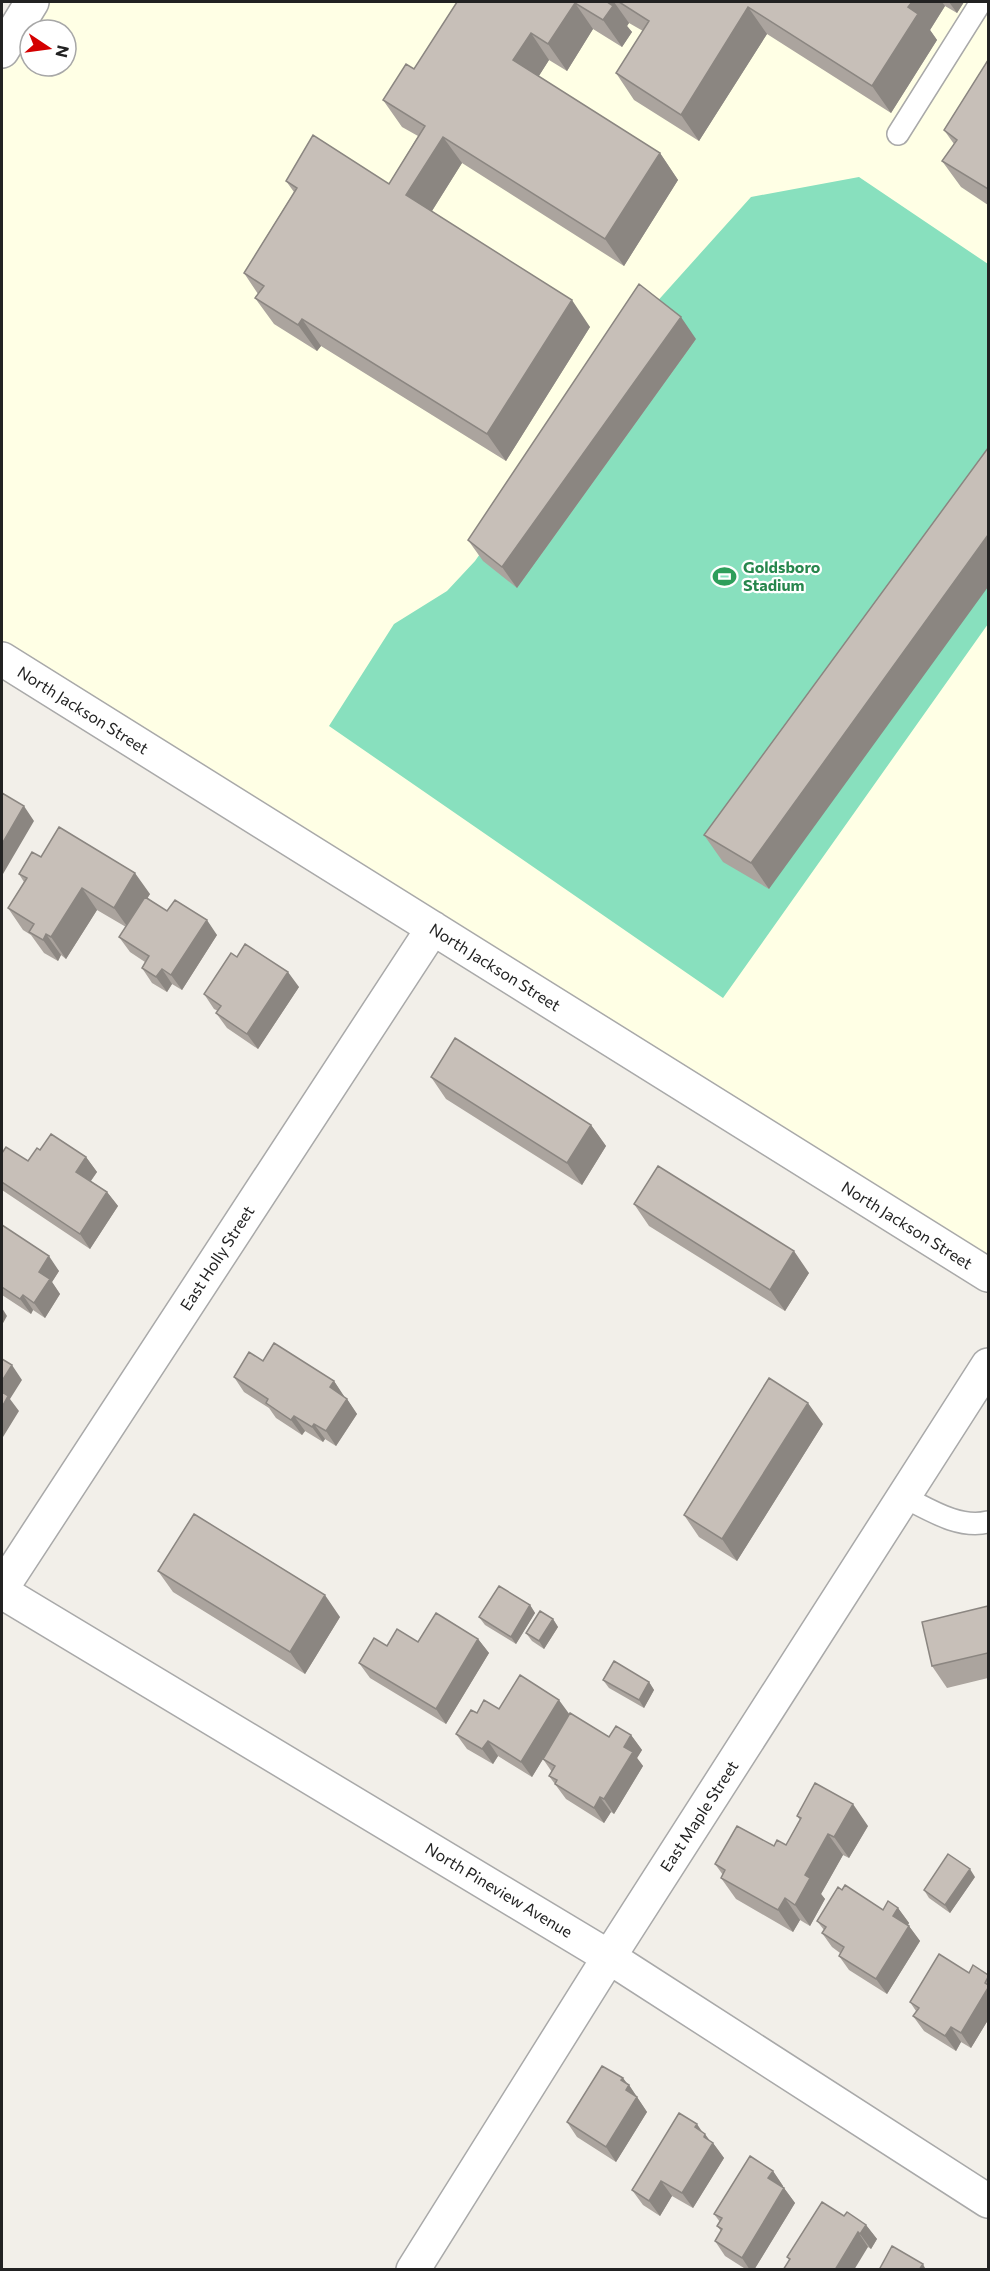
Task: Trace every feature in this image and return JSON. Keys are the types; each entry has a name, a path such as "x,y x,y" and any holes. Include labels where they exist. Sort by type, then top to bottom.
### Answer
{"street":[{"path":"2,51 32,2"},
{"name":"North Jackson Street","path":"2,659 988,1275"},
{"name":"East Holly Street","path":"2,1590 433,928"},
{"name":"East Maple Street","path":"413,2270 609,1957 988,1365"},
{"name":"North Pineview Avenue","path":"2,1590 609,1957 988,2201"}],"lane":[{"path":"898,134 981,2"},
{"path":"904,1497 943,1517 977,1525 988,1522"}],"shaded area":[{"path":"32,2 988,2 988,1275 2,658 2,51 18,25 18,78 78,78 78,18 22,18"}],"green space":[{"name":"Goldsboro Stadium","path":"859,177 988,264 988,624 723,998 329,726 394,624 447,591 475,561 654,305 751,197"}],"building":[{"path":"457,2 607,2 613,6 603,20 575,3 548,44 531,33 513,60 660,153 605,239 443,137 406,195 572,300 487,434 302,319 298,325 255,298 264,286 244,273 297,188 286,181 313,135 389,184 425,126 383,100 406,64 414,69"},
{"path":"619,2 912,2 908,7 918,14 872,86 748,7 681,115 616,73 649,21"},
{"path":"988,60 988,189 942,161 957,140 944,130"},
{"path":"639,284 681,317 502,567 468,540"},
{"path":"988,448 988,535 751,863 704,835"},
{"path":"2,793 24,806 2,844"},
{"path":"59,827 135,873 114,908 82,888 51,937 46,934 43,940 29,932 34,924 8,908 27,878 19,874 32,852 41,857"},
{"path":"145,897 167,911 175,900 207,920 171,975 162,969 156,977 142,968 149,956 119,937"},
{"path":"245,944 288,972 247,1034 216,1013 221,1006 204,994 231,953 237,957"},
{"path":"455,1038 591,1125 567,1163 431,1077"},
{"path":"51,1134 86,1157 76,1172 107,1192 80,1234 2,1182 2,1153 6,1147 28,1161 37,1148 40,1150"},
{"path":"658,1166 794,1251 770,1290 634,1204"},
{"path":"2,1225 49,1256 39,1272 50,1279 34,1303 23,1295 20,1299 2,1287"},
{"path":"274,1343 334,1381 330,1387 347,1399 326,1431 314,1424 312,1427 294,1416 291,1420 266,1403 268,1399 234,1377 249,1352 263,1361"},
{"path":"2,1359 12,1365 2,1381"},
{"path":"769,1378 808,1403 722,1539 684,1515"},
{"path":"2,1392 8,1396 2,1407"},
{"path":"194,1514 325,1595 290,1652 158,1571"},
{"path":"499,1586 530,1605 511,1637 479,1617"},
{"path":"988,1606 988,1653 932,1666 922,1622"},
{"path":"540,1611 553,1619 539,1641 526,1633"},
{"path":"436,1613 478,1639 436,1709 359,1663 374,1638 387,1646 397,1629 418,1642"},
{"path":"614,1661 649,1682 639,1700 603,1680"},
{"path":"520,1675 559,1700 521,1762 488,1741 482,1749 456,1734 471,1710 477,1713 484,1700 499,1709"},
{"path":"570,1713 609,1737 616,1726 631,1735 624,1747 633,1752 604,1799 600,1797 594,1808 555,1784 557,1780 549,1776 555,1766 543,1759"},
{"path":"815,1783 853,1804 834,1837 828,1834 805,1875 810,1878 795,1905 785,1898 778,1910 721,1878 725,1870 715,1864 737,1826 774,1846 777,1840 786,1845 801,1818 797,1816"},
{"path":"948,1854 970,1869 945,1905 924,1890"},
{"path":"845,1885 883,1910 888,1901 898,1908 893,1916 909,1926 876,1979 839,1956 844,1947 822,1933 826,1927 817,1921 838,1887 842,1890"},
{"path":"939,1954 969,1973 973,1965 988,1975 985,1983 988,1988 961,2033 951,2027 945,2036 913,2016 919,2008 910,2002"},
{"path":"602,2066 623,2078 621,2080 629,2085 626,2090 637,2097 606,2147 567,2122"},
{"path":"679,2113 697,2124 695,2127 713,2143 682,2193 661,2181 649,2201 632,2190"},
{"path":"750,2156 773,2171 768,2178 784,2188 742,2258 715,2241 722,2229 717,2226 722,2218 714,2214"},
{"path":"822,2202 844,2216 847,2212 866,2225 860,2234 858,2232 835,2270 783,2270 790,2259 787,2257"},
{"path":"892,2246 923,2264 919,2270 879,2270"}],"place":[{"name":"Goldsboro Stadium","path":"725,576"}]}
